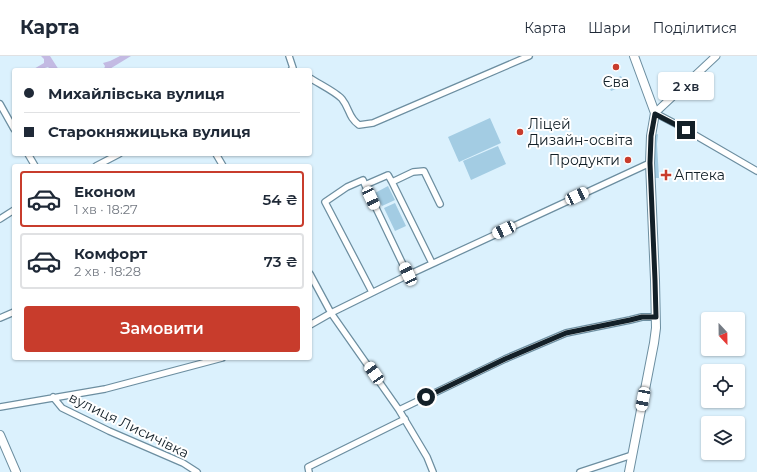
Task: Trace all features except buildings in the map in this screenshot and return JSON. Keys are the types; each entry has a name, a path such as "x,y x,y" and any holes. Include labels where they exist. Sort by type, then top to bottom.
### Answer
{"main road":[{"path":"629,472 656,328 650,163 651,136 655,114 634,56"},
{"path":"0,435 16,472"}],"street":[{"path":"289,56 293,68"},
{"path":"312,79 339,96 353,121 359,125 379,120 529,56"},
{"path":"716,56 655,114 682,127 757,171"},
{"path":"0,104 12,125"},
{"path":"100,164 115,156"},
{"path":"108,160 110,164"},
{"path":"312,324 408,274 650,163"},
{"path":"392,182 413,172 424,171 440,204"},
{"path":"365,185 388,175 432,263"},
{"path":"372,292 325,202 347,187 363,180 408,274"},
{"path":"0,219 12,211"},
{"path":"312,278 332,313 405,419 427,457 433,472"},
{"path":"0,318 12,313"},
{"path":"399,410 505,359 566,333 642,317 656,317"},
{"path":"0,407 105,389 210,360"},
{"name":"вулиця Лисичівка","path":"53,397 62,408 109,431 183,463 197,472"},
{"path":"309,472 308,467 405,419"},
{"path":"580,472 632,455"}],"shaded area":[{"path":"41,56 50,56 58,68 35,68 44,63 44,59"},
{"path":"120,56 131,56 111,68 104,68 103,63"},
{"path":"621,76 625,85 611,91 607,82"},
{"path":"490,118 501,143 459,162 448,137"},
{"path":"658,134 657,144 659,178 655,178 654,138 655,135"},
{"path":"498,146 506,164 471,180 463,161"},
{"path":"388,186 395,200 382,206 375,193"},
{"path":"395,203 406,226 395,231 384,208"}],"place":[{"name":"Єва","path":"616,67"},
{"name":"Ліцей Дизайн-освіта","path":"520,132"},
{"name":"Продукти","path":"628,160"},
{"name":"Аптека","path":"666,175"}],"route":[{"path":"426,397 505,359 566,333 642,317 656,317 650,163 651,136 655,114 686,130"}]}
